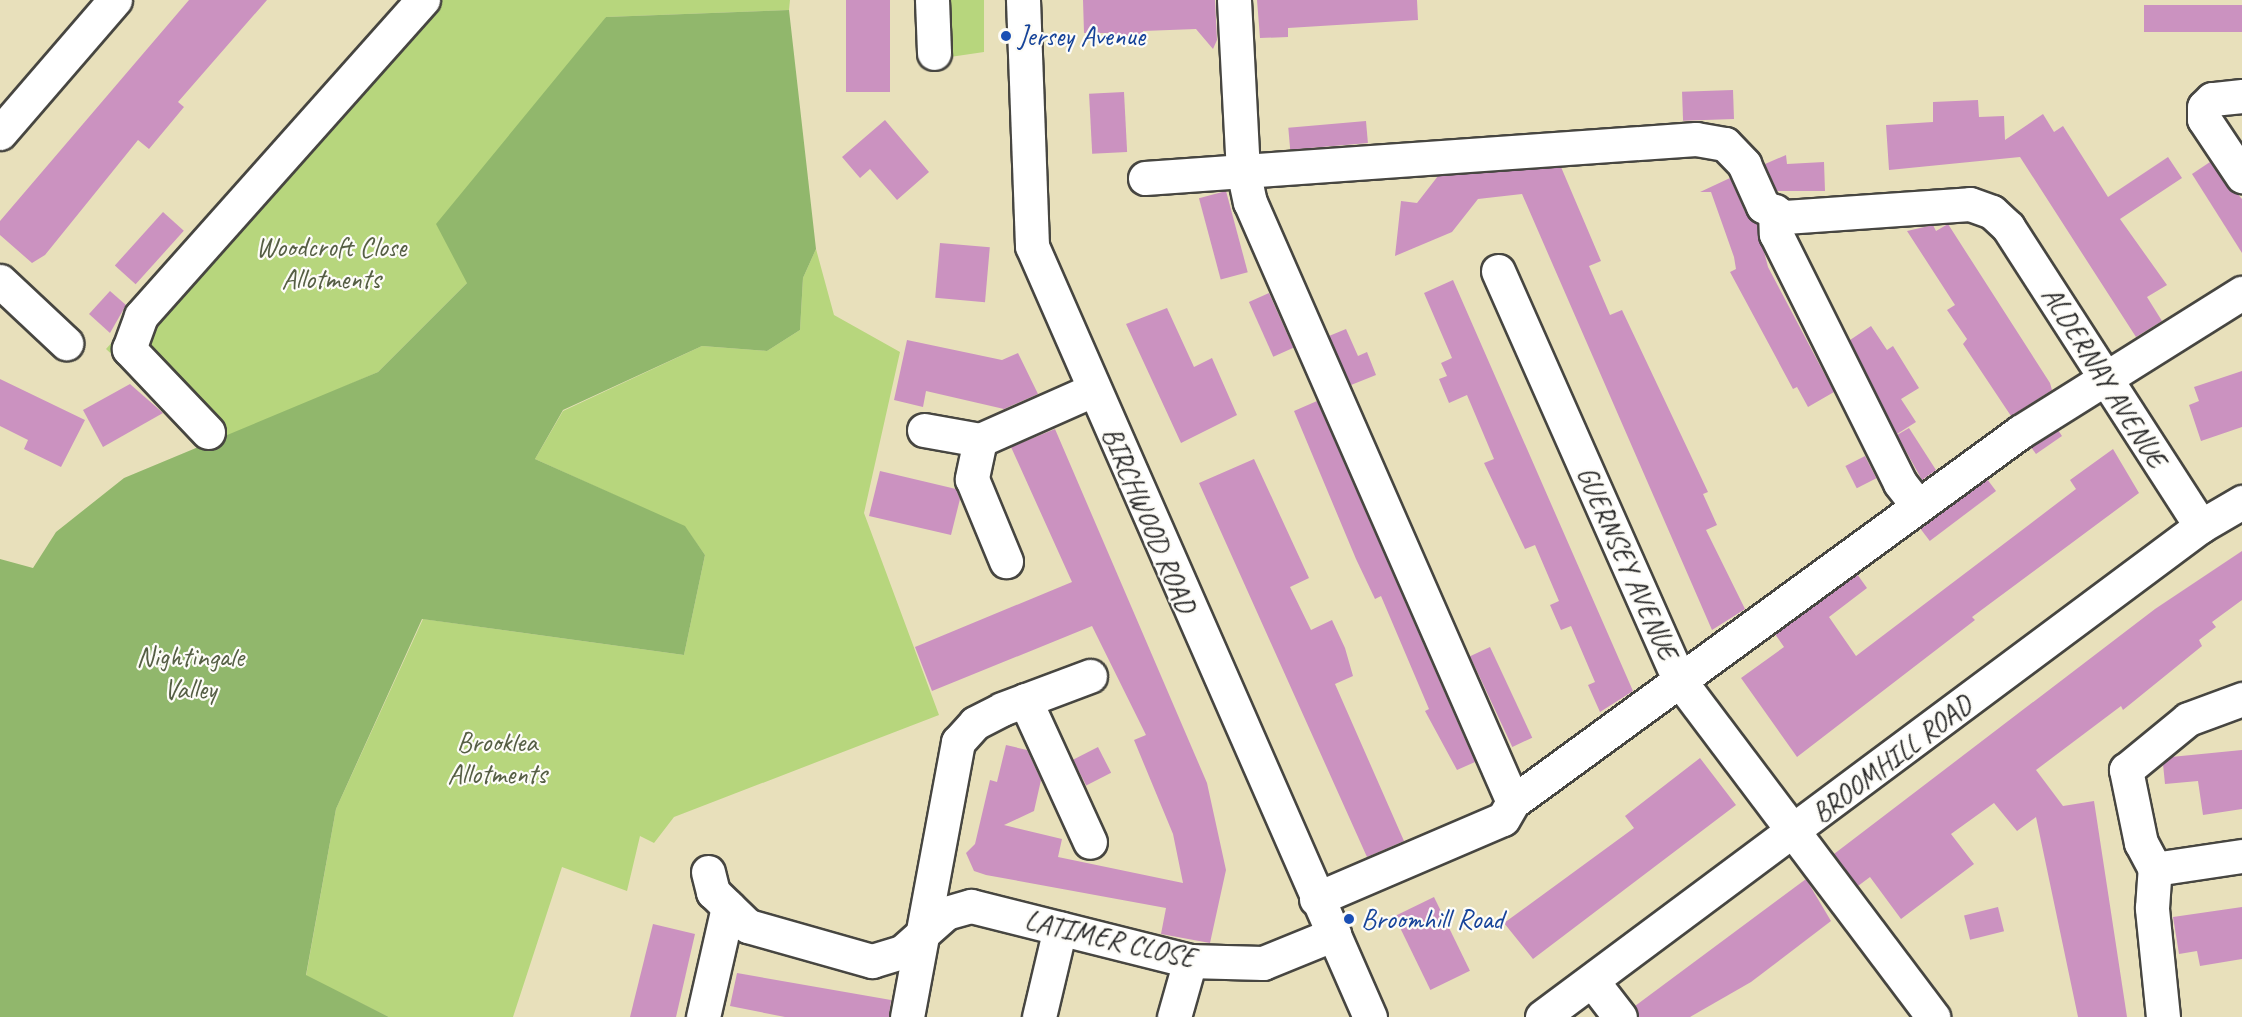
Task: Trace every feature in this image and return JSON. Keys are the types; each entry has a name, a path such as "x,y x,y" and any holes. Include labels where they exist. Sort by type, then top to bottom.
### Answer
{"street":[{"path":"0,133 115,0"},
{"path":"208,432 129,349 141,316 423,0"},
{"path":"932,0 934,53"},
{"name":"BIRCHWOOD ROAD","path":"1023,0 1032,246 1316,899 1334,934 1370,1017"},
{"path":"1234,0 1243,170 1250,202 1513,802"},
{"path":"2242,96 2212,99 2204,107 2204,119 2242,176"},
{"path":"1145,178 1696,140 1725,144 1744,164 1763,206 1775,211 1776,234 1900,483 1918,506"},
{"name":"ALDERNAY AVENUE","path":"1775,211 1806,216 1970,204 1992,212 2008,227 2201,526"},
{"name":"GUERNSEY AVENUE","path":"1497,271 1680,681 1791,835 1933,1017"},
{"path":"0,280 66,343"},
{"path":"1316,899 1503,819 1513,802 1918,506 2104,377 2242,293"},
{"path":"924,430 980,440 1093,390"},
{"path":"980,440 972,479 1006,561"},
{"name":"BROOMHILL ROAD","path":"1542,1017 1593,982 1791,835 2201,526 2242,502"},
{"path":"907,1017 925,929 938,826 958,742 975,723 1025,700 1090,676"},
{"path":"2163,1017 2152,909 2155,869 2141,843 2127,770 2188,719 2242,699"},
{"path":"1025,700 1090,842"},
{"path":"2155,869 2242,856"},
{"name":"LATIMER CLOSE","path":"708,872 713,892 748,926 872,961 902,951 946,913 970,906 1190,961 1263,963 1334,934"},
{"path":"703,1017 728,907"},
{"path":"1039,1017 1060,928"},
{"path":"1174,1017 1190,961"},
{"path":"1593,982 1620,1017"}],"green space":[{"name":"Woodcroft Close Allotments","path":"421,0 790,0 789,10 606,17 467,283 378,372 210,445 106,349"},
{"path":"943,0 984,0 984,52 950,57"},
{"name":"Nightingale Valley","path":"789,10 816,249 803,278 800,330 767,351 702,346 563,410 535,459 685,526 705,555 684,655 422,619 336,809 306,975 389,1017 0,1017 0,559 33,568 56,532 124,478 378,372 467,283 436,224 606,17"},
{"name":"Brooklea Allotments","path":"816,249 834,315 900,352 864,513 939,715 674,817 654,843 640,836 627,891 562,867 513,1017 389,1017 306,976 336,809 423,619 684,655 705,555 685,527 535,459 563,411 702,346 767,351 800,330 803,278"}],"building":[{"path":"189,0 267,0 178,102 184,107 149,149 138,140 45,255 32,263 0,235 0,221"},
{"path":"846,0 890,0 890,92 846,92"},
{"path":"1083,0 1215,0 1217,40 1213,49 1196,29 1143,31 1143,40 1108,41 1108,33 1084,33"},
{"path":"1257,0 1417,0 1418,20 1288,28 1288,37 1260,38"},
{"path":"2144,5 2242,5 2242,32 2144,32"},
{"path":"1733,90 1734,119 1683,121 1682,92"},
{"path":"1124,92 1127,152 1092,154 1089,94"},
{"path":"1978,100 1979,117 2004,116 2005,140 2043,114 2054,132 2063,126 2108,197 2168,157 2182,178 2120,219 2167,285 2147,297 2162,321 2136,337 2020,157 1889,170 1886,125 1933,122 1933,102"},
{"path":"885,120 929,172 897,200 870,169 860,178 842,157"},
{"path":"1366,121 1368,143 1290,150 1288,128"},
{"path":"1786,155 1787,164 1824,162 1825,191 1777,191 1765,164"},
{"path":"2210,162 2242,199 2242,253 2192,174"},
{"path":"1561,167 1601,261 1589,266 1610,315 1622,310 1708,492 1703,494 1717,525 1706,530 1745,609 1712,630 1522,194 1478,199 1452,232 1395,256 1401,201 1417,203 1438,176"},
{"path":"1730,178 1746,214 1757,224 1768,267 1834,392 1808,407 1797,387 1793,389 1730,272 1736,269 1734,257 1711,192 1700,192"},
{"path":"1226,191 1248,272 1221,279 1199,198"},
{"path":"163,212 184,231 136,284 115,266"},
{"path":"1948,224 2050,383 2052,390 2011,416 1963,344 1967,339 1947,310 1955,305 1907,231 1933,225 1936,231"},
{"path":"940,243 990,247 985,302 935,298"},
{"path":"1453,280 1633,691 1600,712 1588,685 1595,682 1571,626 1561,630 1550,605 1559,601 1535,545 1525,549 1484,463 1494,459 1467,395 1449,403 1439,379 1447,376 1441,363 1452,358 1424,293"},
{"path":"110,291 126,305 110,333 89,314"},
{"path":"1269,293 1293,348 1273,357 1249,302"},
{"path":"1167,308 1194,367 1212,358 1237,415 1181,443 1126,324"},
{"path":"1871,326 1887,350 1893,346 1919,388 1901,399 1916,422 1897,434 1850,340"},
{"path":"1346,329 1358,356 1367,352 1376,375 1351,385 1329,336"},
{"path":"907,340 1002,360 1018,353 1038,394 1004,409 926,391 923,407 894,400"},
{"path":"2242,371 2242,427 2201,441 2189,405 2199,401 2194,387"},
{"path":"0,379 85,420 61,467 24,449 28,440 0,426"},
{"path":"130,384 163,413 103,447 83,410"},
{"path":"1317,401 1475,762 1457,770 1425,711 1429,709 1381,596 1375,599 1356,559 1294,411"},
{"path":"1909,428 1936,470 1922,480 1897,435"},
{"path":"1055,429 1207,783 1226,870 1210,943 1161,934 1166,908 986,875 974,871 966,853 975,844 990,780 997,782 1006,745 1027,750 1041,780 1034,811 1004,825 1062,839 1058,857 1183,883 1173,834 1134,740 1146,735 1092,626 932,691 915,647 1072,582 1011,447"},
{"path":"2058,430 2062,436 2036,454 2031,447"},
{"path":"2113,449 2139,493 1972,617 1975,620 1797,757 1741,678 1784,647 1775,634 1857,574 1867,588 1829,617 1856,656 2076,489 2070,480"},
{"path":"1865,456 1876,478 1857,488 1845,466"},
{"path":"1254,459 1309,578 1290,587 1311,630 1332,620 1345,648 1353,676 1335,684 1404,841 1367,857 1199,483"},
{"path":"880,471 956,489 960,499 951,535 869,516"},
{"path":"1987,479 1996,491 1930,541 1921,529"},
{"path":"2242,551 2242,600 2212,622 2216,627 2199,640 2202,646 2123,710 2121,706 2036,770 2063,806 2094,801 2127,1017 2078,1017 2036,817 2017,831 1994,803 1951,834 1974,864 1901,919 1870,877 1858,886 1834,854 2155,609"},
{"path":"1490,647 1532,738 1512,747 1470,656"},
{"path":"1098,747 1111,773 1086,786 1073,760"},
{"path":"2242,750 2242,809 2203,815 2198,781 2165,784 2163,764 2171,757"},
{"path":"1700,758 1736,805 1533,959 1504,923 1634,828 1625,816"},
{"path":"1806,879 1831,921 1751,982 1690,1017 1638,1017 1635,1006"},
{"path":"1434,897 1470,971 1430,990 1394,916"},
{"path":"1998,907 2004,931 1970,940 1964,915"},
{"path":"2242,907 2242,959 2200,966 2197,951 2179,954 2173,917"},
{"path":"653,924 695,934 676,1017 630,1017"},
{"path":"737,973 891,1000 889,1017 785,1017 730,1006"}],"place":[{"name":"Jersey Avenue","path":"1006,36"},
{"name":"Broomhill Road","path":"1349,919"}]}
